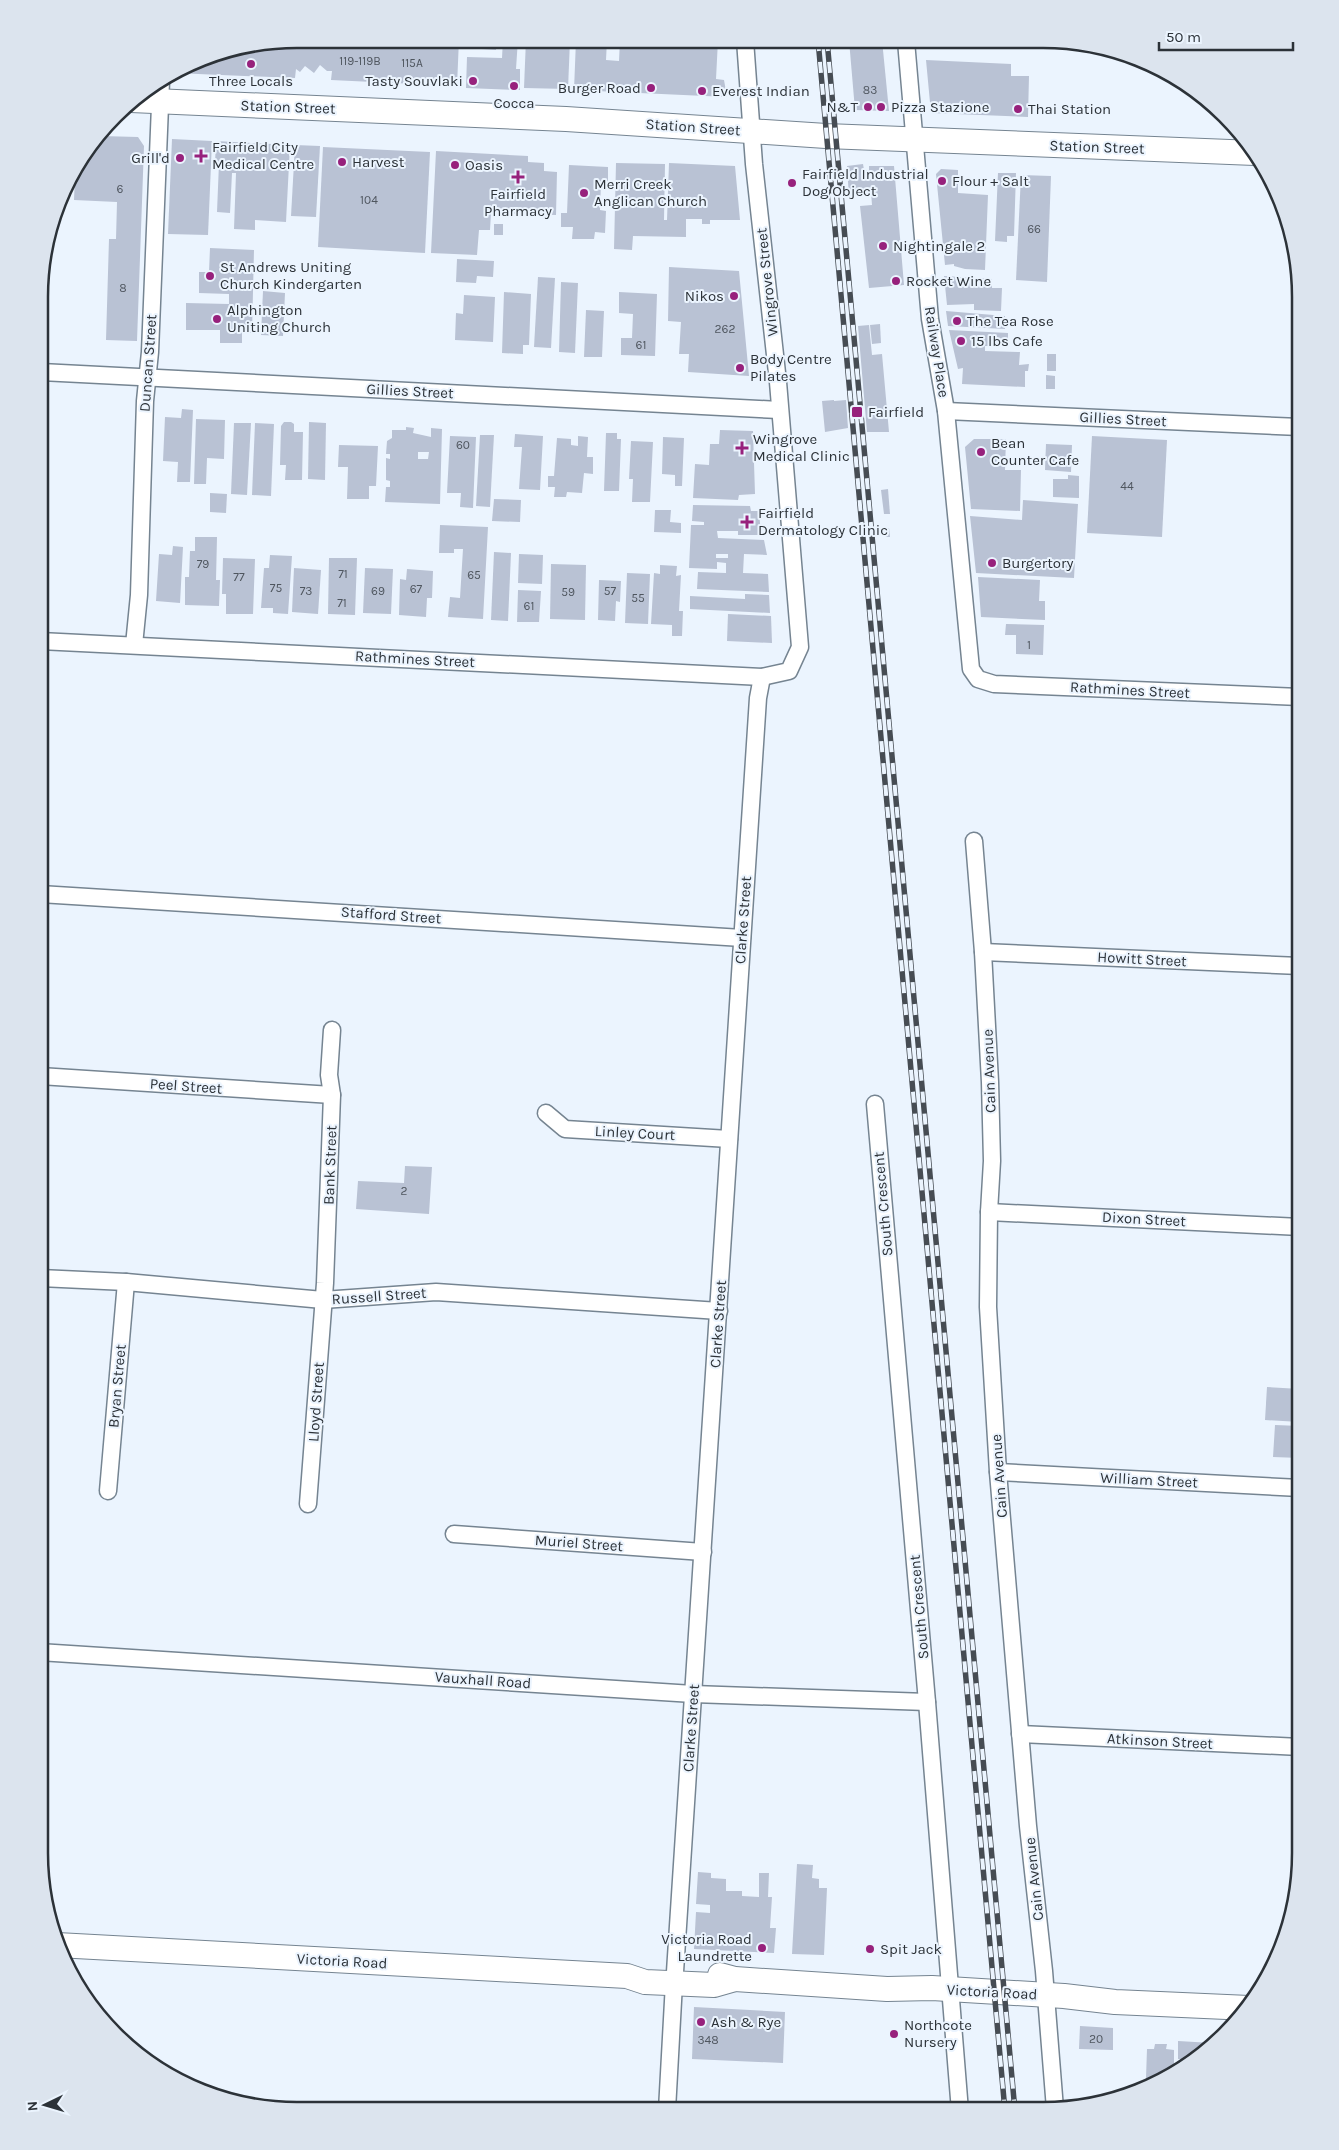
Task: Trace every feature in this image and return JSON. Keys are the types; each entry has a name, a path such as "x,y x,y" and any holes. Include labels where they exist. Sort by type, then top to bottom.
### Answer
{"street":[{"name":"Wingrove Street","path":"746,48 800,647 789,671"},
{"name":"Railway Place","path":"907,48 930,319 946,411 970,663"},
{"name":"Station Street","path":"161,91 752,131 914,140 1246,153"},
{"name":"Duncan Street","path":"134,645 139,596 145,401 149,376 161,91"},
{"name":"Gillies Street","path":"48,372 779,410"},
{"name":"Gillies Street","path":"946,411 1292,427"},
{"name":"Rathmines Street","path":"48,641 762,677 789,671"},
{"name":"Rathmines Street","path":"970,663 971,669 978,679 994,684 1292,697"},
{"name":"Clarke Street","path":"666,2102 758,698 762,677"},
{"name":"Cain Avenue","path":"974,841 983,952 990,1092 992,1160 988,1212 988,1308 998,1472 1028,1826 1046,1995 1054,2102"},
{"name":"Stafford Street","path":"48,895 742,938"},
{"name":"Howitt Street","path":"983,952 1292,966"},
{"name":"Bank Street","path":"323,1300 332,1095 330,1075 332,1030"},
{"name":"Peel Street","path":"48,1077 332,1095"},
{"name":"South Crescent","path":"874,1104 927,1702 959,2102"},
{"name":"Linley Court","path":"546,1113 566,1128 729,1139"},
{"name":"Dixon Street","path":"988,1212 1292,1227"},
{"name":"Russell Street","path":"48,1278 126,1282 323,1300 436,1292 719,1311"},
{"name":"Bryan Street","path":"108,1491 126,1282"},
{"name":"Lloyd Street","path":"308,1504 323,1300"},
{"name":"William Street","path":"998,1472 1292,1488"},
{"name":"Muriel Street","path":"454,1534 703,1552"},
{"name":"Vauxhall Road","path":"48,1653 693,1694 927,1702"},
{"name":"Atkinson Street","path":"1020,1734 1292,1747"},
{"name":"Victoria Road","path":"65,1945 627,1976 645,1971 674,1977 714,1973 735,1979 887,1989 1046,1995 1115,2002 1238,2008"}],"building":[{"path":"280,48 459,48 457,86 331,80 332,71 327,71 320,65 314,73 305,66 300,72 296,69 295,78 185,73 232,56"},
{"path":"468,48 496,48 496,50"},
{"path":"503,48 517,48 516,69 520,69 520,90 466,88 467,57 502,58"},
{"path":"526,48 570,48 568,89 524,88"},
{"path":"576,48 607,48 606,60 619,61 620,48 718,48 716,79 724,80 727,97 574,90"},
{"path":"850,48 883,48 889,111 855,110"},
{"path":"926,60 1011,64 1011,76 1029,76 1028,117 931,113"},
{"path":"106,136 138,137 144,146 137,341 106,340 109,239 116,239 117,202 74,200 75,183 89,158"},
{"path":"172,139 212,141 208,235 168,234"},
{"path":"216,141 290,145 286,222 255,220 255,230 234,229 236,173 232,173 230,213 217,212 219,163 215,163"},
{"path":"295,145 320,146 316,217 291,216"},
{"path":"323,147 430,152 425,253 318,247"},
{"path":"436,151 528,156 528,162 544,163 544,171 557,172 556,215 491,213 490,230 479,230 477,255 431,253"},
{"path":"616,163 665,164 664,220 667,220 669,163 735,166 740,220 710,220 710,224 702,224 702,219 686,219 686,237 633,236 632,250 614,249","holes":["698,195 703,195 703,207 697,206"]},
{"name":"Nightingale 2","path":"863,164 864,170 869,170 869,166 894,166 904,285 869,288 860,206 872,205 871,192 866,192 866,195 849,197 847,166"},
{"path":"569,165 608,167 608,182 601,181 600,210 606,211 605,233 595,232 594,239 572,239 573,227 561,227 561,213 567,213"},
{"path":"941,169 958,170 958,193 988,195 985,270 965,269 954,266 954,264 945,265 936,174"},
{"path":"998,173 1016,173 1014,236 1007,236 1007,242 995,241"},
{"path":"1021,175 1051,176 1047,282 1016,280"},
{"path":"494,224 503,224 503,235 494,235"},
{"path":"210,248 254,250 252,333 242,333 242,343 220,343 220,330 186,330 186,303 229,304 229,294 199,293 199,272 209,272"},
{"path":"457,259 494,261 493,277 477,276 476,283 456,282"},
{"path":"669,267 739,271 749,376 688,372 689,354 679,354 681,322 668,321"},
{"path":"944,276 992,279 992,288 1002,288 1001,311 974,310 974,304 947,305"},
{"path":"538,277 555,278 551,348 534,347"},
{"path":"561,282 578,283 575,353 559,352"},
{"path":"263,291 285,293 283,336 261,335"},
{"path":"504,292 531,294 529,345 523,345 523,354 502,353"},
{"path":"619,292 657,294 655,356 621,355 621,338 632,338 633,314 619,313"},
{"path":"464,295 495,297 493,342 455,340 456,313 463,314"},
{"path":"586,310 604,311 602,357 584,357"},
{"path":"946,311 1005,316 1005,329 948,326"},
{"path":"880,324 881,343 872,344 870,325"},
{"path":"869,325 872,355 882,354 889,432 867,432 858,326"},
{"path":"949,330 1008,333 1008,346 985,346 985,351 1020,352 1019,365 1029,364 1028,371 1025,371 1025,387 962,384 963,368 958,369"},
{"path":"1047,354 1056,354 1056,371 1047,371"},
{"path":"1046,375 1055,376 1055,389 1046,389"},
{"path":"846,400 848,428 825,432 822,401"},
{"path":"182,409 193,410 190,482 177,482 178,462 163,461 165,417 181,418"},
{"path":"196,419 225,420 224,459 207,458 206,484 194,484"},
{"path":"284,422 294,424 294,432 303,432 302,480 285,480 286,465 280,465 281,426"},
{"path":"309,422 326,423 325,480 308,479"},
{"path":"234,423 251,423 247,495 231,494"},
{"path":"255,423 274,424 271,496 252,495"},
{"path":"406,427 414,428 413,433 431,437 431,428 442,429 440,504 385,502 386,487 390,487 390,481 386,480 386,458 390,459 390,454 386,454 387,441 392,438 392,430 406,430","holes":["418,452 429,452 428,459 418,459"]},
{"path":"720,430 753,431 755,494 739,495 738,500 693,498 695,464 709,465 710,444 719,444"},
{"path":"606,433 617,433 617,439 621,439 619,491 604,491"},
{"path":"515,434 543,436 540,490 519,489 522,447 514,447"},
{"path":"480,435 494,435 490,507 476,506"},
{"path":"450,436 476,437 473,508 460,507 461,493 447,493"},
{"path":"578,436 588,437 587,457 593,457 593,474 584,473 582,493 567,492 566,497 554,497 555,487 548,487 548,476 554,476 557,438 571,439 571,445 578,446"},
{"path":"1092,436 1167,440 1162,537 1087,533"},
{"path":"663,437 684,438 682,486 675,486 675,475 662,474"},
{"path":"974,439 1006,439 1005,470 1021,470 1020,511 971,509 965,447"},
{"path":"631,441 653,442 650,502 632,502 633,479 629,479"},
{"path":"1046,444 1072,445 1071,472 1045,470"},
{"path":"339,445 378,446 376,486 369,486 369,499 347,499 348,467 338,467"},
{"path":"1068,475 1079,476 1079,498 1053,497 1053,479 1068,479"},
{"path":"888,489 890,514 884,514 881,490"},
{"path":"210,493 227,494 226,513 210,512"},
{"path":"494,499 521,500 520,522 492,521"},
{"path":"1023,500 1078,504 1074,578 976,573 970,516 1022,520"},
{"path":"693,505 750,506 751,511 759,511 761,535 738,535 738,531 717,531 718,538 764,540 767,555 744,554 743,573 768,574 769,592 697,589 698,572 726,573 726,563 717,562 717,569 689,568 691,525 704,525 704,522 692,521","holes":["716,554 728,554 728,558 716,558"]},
{"path":"655,510 671,510 670,522 681,523 681,533 654,532"},
{"path":"440,525 488,527 483,619 448,617 450,597 460,598 463,549 454,549 454,553 439,553"},
{"path":"889,528 890,537 884,537 883,529"},
{"path":"195,537 217,537 216,580 220,580 219,606 185,605 185,577 189,577 190,551 195,551"},
{"path":"173,546 183,547 180,603 156,601 159,554 172,555"},
{"path":"494,552 511,553 508,621 491,620"},
{"path":"519,554 543,555 542,584 518,583"},
{"path":"270,555 292,556 288,614 273,613 273,608 261,608 264,568 269,568"},
{"path":"223,558 255,559 253,614 226,614 226,594 222,594"},
{"path":"329,558 357,558 355,615 328,614"},
{"path":"551,564 586,565 585,620 550,619"},
{"path":"660,565 677,566 676,576 681,575 679,611 683,611 682,636 672,636 672,625 651,624 654,573 660,574"},
{"path":"294,568 321,570 318,614 292,612"},
{"path":"365,568 393,569 391,614 363,613"},
{"path":"407,569 433,571 432,598 427,598 426,617 399,615 400,579 406,580"},
{"path":"627,573 650,574 648,624 625,623"},
{"path":"978,577 1040,580 1039,601 1045,601 1045,620 981,617"},
{"path":"599,580 621,581 620,602 616,601 615,621 598,620"},
{"path":"518,590 541,591 539,622 517,622"},
{"path":"745,594 769,595 770,613 690,609 690,596 745,599"},
{"path":"728,614 771,616 772,643 727,641"},
{"path":"1006,624 1044,625 1043,655 1016,654 1016,635 1005,635"},
{"path":"405,1166 432,1167 429,1214 356,1209 358,1181 404,1183"},
{"path":"1267,1387 1292,1389 1292,1422 1265,1420"},
{"path":"1275,1425 1292,1426 1292,1458 1273,1457"},
{"path":"797,1864 813,1865 812,1878 819,1879 819,1888 827,1888 824,1955 792,1954"},
{"path":"698,1872 711,1873 711,1878 726,1879 726,1891 742,1891 742,1896 759,1897 759,1873 769,1873 768,1897 772,1897 770,1928 776,1928 774,1953 694,1949 696,1912 710,1913 710,1905 696,1904"},
{"path":"694,2007 785,2012 783,2063 692,2059"},
{"path":"1080,2026 1113,2028 1113,2050 1079,2049"},
{"path":"1178,2041 1205,2043 1183,2059 1178,2059"},
{"path":"1155,2044 1167,2044 1166,2049 1174,2050 1174,2065 1150,2078 1146,2078 1147,2049 1154,2049"}],"railway":[{"path":"819,48 1004,2102"},
{"path":"828,48 1014,2102"}],"place":[{"name":"Three Locals","path":"251,64"},
{"name":"Tasty Souvlaki","path":"473,81"},
{"name":"Cocca","path":"514,86"},
{"name":"Burger Road","path":"651,88"},
{"name":"Everest Indian","path":"702,91"},
{"name":"N&T","path":"868,107"},
{"name":"Pizza Stazione","path":"881,107"},
{"name":"Thai Station","path":"1018,109"},
{"name":"Fairfield City Medical Centre","path":"201,156"},
{"name":"Grill'd","path":"180,158"},
{"name":"Harvest","path":"342,162"},
{"name":"Oasis","path":"455,165"},
{"name":"Fairfield Pharmacy","path":"518,177"},
{"name":"Flour + Salt","path":"942,181"},
{"name":"Fairfield Industrial Dog Object","path":"792,183"},
{"name":"Merri Creek Anglican Church","path":"584,193"},
{"name":"Nightingale 2","path":"883,246"},
{"name":"St Andrews Uniting Church Kindergarten","path":"210,276"},
{"name":"Rocket Wine","path":"896,281"},
{"name":"Nikos","path":"734,296"},
{"name":"Alphington Uniting Church","path":"217,319"},
{"name":"The Tea Rose","path":"957,321"},
{"name":"15 lbs Cafe","path":"961,341"},
{"name":"Body Centre Pilates","path":"740,368"},
{"name":"Fairfield","path":"857,412"},
{"name":"Wingrove Medical Clinic","path":"742,448"},
{"name":"Bean Counter Cafe","path":"981,452"},
{"name":"Fairfield Dermatology Clinic","path":"747,522"},
{"name":"Burgertory","path":"992,563"},
{"name":"Victoria Road Laundrette","path":"762,1948"},
{"name":"Spit Jack","path":"870,1949"},
{"name":"Ash & Rye","path":"701,2022"},
{"name":"Northcote Nursery","path":"894,2034"}]}
